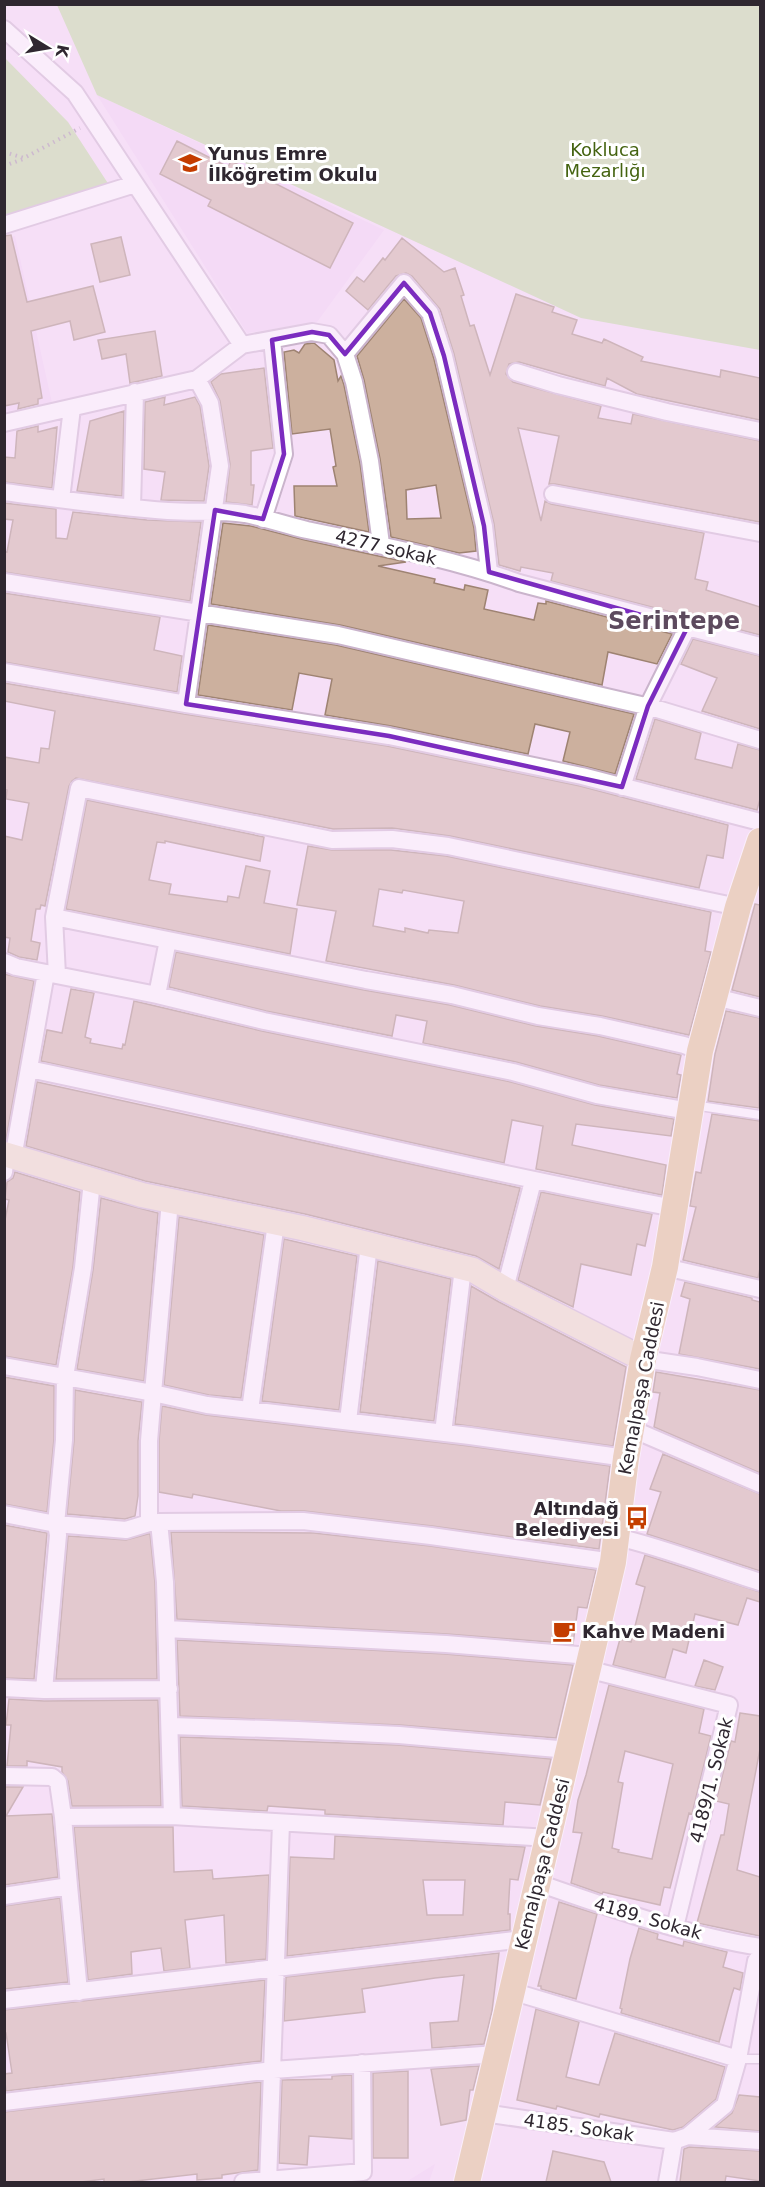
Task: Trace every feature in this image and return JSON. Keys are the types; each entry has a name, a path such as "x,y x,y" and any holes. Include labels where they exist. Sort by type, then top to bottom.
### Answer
{"main road":[{"name":"Kemalpaşa Caddesi","path":"467,2182 613,1562 626,1458 643,1359 665,1267 700,1051 738,908 760,841"},
{"path":"7,1160 170,1201 276,1223 473,1270 643,1359"}],"street":[{"path":"4,29 75,93 242,345"},
{"path":"4,225 135,184"},
{"path":"345,354 404,283 430,313 444,356 481,514 489,572"},
{"path":"4,423 197,379 242,345 312,332 328,336 345,354 354,382 370,461 381,544"},
{"path":"263,519 285,454 272,340"},
{"path":"516,372 558,385 667,412 760,431"},
{"path":"186,704 220,466 210,403 197,379"},
{"path":"132,508 135,392"},
{"path":"62,499 72,408"},
{"name":"4277 sokak","path":"4,492 173,512 215,510 247,514 381,544 760,646"},
{"path":"553,494 760,533"},
{"path":"4,582 338,635 648,706 760,740"},
{"path":"622,787 648,706 687,628"},
{"path":"4,672 389,736 582,776 760,822"},
{"path":"7,1160 52,974 54,917 79,788 332,840 392,839 448,846 738,908"},
{"path":"54,917 366,980 453,995 538,1016 600,1026 674,1042 700,1051"},
{"path":"157,995 168,940"},
{"path":"4,962 16,967 157,995 264,1021 513,1072 597,1095 689,1108"},
{"path":"715,997 760,1008"},
{"path":"29,1070 240,1114 533,1181 674,1208"},
{"path":"44,1690 58,1535 56,1524 64,1440 65,1377 83,1268 92,1181"},
{"path":"506,1289 533,1181"},
{"path":"170,1201 149,1441 154,1523 165,1582 172,1816"},
{"path":"250,1410 276,1223"},
{"path":"348,1421 369,1245"},
{"path":"665,1267 760,1289"},
{"path":"443,1433 463,1268"},
{"path":"643,1359 698,1367 760,1380"},
{"path":"4,1366 207,1405 443,1433 626,1458"},
{"path":"632,1429 760,1484"},
{"path":"4,1514 56,1524 126,1530 154,1523 303,1521 613,1562"},
{"path":"617,1537 760,1582"},
{"path":"167,1629 446,1644 589,1662"},
{"name":"4189/1. Sokak","path":"589,1662 729,1705 675,1927"},
{"path":"4,1688 170,1689"},
{"path":"171,1726 388,1735 569,1750"},
{"path":"4,1776 52,1776 58,1782 79,1992"},
{"path":"63,1817 172,1816 549,1838"},
{"path":"269,2181 281,1823"},
{"name":"4189. Sokak","path":"537,1883 675,1927 734,1943 760,1947"},
{"path":"4,1896 69,1886"},
{"path":"4,2000 524,1939"},
{"path":"667,2182 681,2139 725,2105 738,2060 756,1961 760,1956"},
{"path":"511,1991 738,2060"},
{"path":"4,2102 273,2070 362,2063 413,2062 497,2054"},
{"path":"243,2182 363,2172 362,2063"},
{"name":"4185. Sokak","path":"484,2113 681,2139 760,2140"}],"lane":[{"path":"689,1108 760,1115"},
{"path":"738,2060 760,2059"}],"path":[{"path":"4,166 94,121"},
{"path":"4,152 24,158"}],"highlighted area":[{"path":"404,283 430,313 444,356 484,526 489,572 687,628 648,706 622,787 389,736 186,704 215,510 263,519 284,454 272,340 312,332 329,335 345,354"}],"shaded area":[{"name":"Yunus Emre İlköğretim Okulu","path":"97,95 384,230 317,322 247,333"},
{"path":"15,236 52,403 5,412 5,239"},
{"path":"435,2164 429,2182 406,2182"}],"green space":[{"name":"Kokluca Mezarlığı","path":"57,5 760,5 760,350 581,318 97,95"},
{"path":"4,57 68,122 111,188 5,218"}],"building":[{"path":"177,141 228,167 231,161 353,223 330,268 208,206 211,200 160,174"},
{"path":"11,235 27,302 93,286 105,332 74,340 70,321 31,331 42,398 38,399 38,404 18,409 19,403 4,406 4,236"},
{"path":"121,237 130,275 100,282 91,244"},
{"path":"402,238 444,272 455,268 464,295 461,296 470,326 474,325 490,375 516,294 554,307 552,312 577,320 572,334 602,343 604,339 643,357 641,361 720,377 721,370 760,378 760,420 637,394 607,378 605,386 519,362 509,364 506,374 513,382 601,406 598,418 631,424 633,414 760,441 760,522 549,484 559,436 518,428 541,521 545,501 704,533 695,579 708,582 706,590 760,607 760,635 551,581 553,573 521,567 520,571 499,565 494,524 454,354 440,309 412,276 406,273 396,276 368,310 346,291 357,277 364,282"},
{"path":"404,299 421,318 434,359 474,528 476,551 459,553 391,537 380,459 357,356","holes":["436,485 441,518 407,519 406,490"]},
{"path":"155,331 162,376 130,383 126,354 102,359 98,340"},
{"path":"314,343 334,360 338,381 341,376 344,385 360,463 369,532 295,516 294,486 337,486 330,429 292,434 284,352 294,350 299,353 305,344"},
{"path":"264,368 273,448 251,451 251,485 254,485 252,505 226,502 230,464 220,401 211,382 221,374"},
{"path":"165,397 164,405 195,397 200,406 209,466 204,501 161,500 165,472 144,469 145,402"},
{"path":"124,411 122,496 77,491 90,421"},
{"path":"38,426 38,432 57,427 52,488 4,482 4,457 15,458 17,431"},
{"path":"4,503 56,509 56,538 67,539 73,512 147,520 201,522 190,601 4,572 4,551 7,552 13,520 4,519"},
{"path":"223,523 251,526 406,562 378,566 435,579 434,583 464,590 465,585 488,590 484,609 534,620 538,603 546,604 546,601 672,634 657,664 608,652 602,685 340,625 211,604"},
{"path":"4,593 160,617 154,650 182,656 177,692 4,662"},
{"path":"208,625 336,645 634,714 615,774 563,761 570,732 535,724 528,754 325,715 332,679 299,673 292,710 198,695"},
{"path":"693,639 760,656 760,729 702,711 717,678 681,664"},
{"path":"4,683 387,746 580,786 728,825 723,858 707,855 699,888 450,836 392,828 333,829 76,778 69,786 45,906 41,905 40,909 36,909 31,941 40,943 37,960 19,957 8,952 10,938 4,937 4,836 22,840 29,803 6,799 4,757 39,763 41,748 49,749 55,711 4,701"},
{"path":"655,719 701,733 695,759 732,768 738,744 760,750 760,799 757,810 636,779"},
{"path":"87,800 264,837 260,861 165,841 165,843 157,842 149,880 171,884 169,894 227,902 228,896 239,898 246,866 270,871 264,903 297,909 290,954 66,909"},
{"path":"308,846 332,850 391,850 446,856 711,912 705,951 711,952 689,1035 602,1016 540,1006 454,985 326,961 336,911 297,905","holes":["379,889 402,893 403,890 464,901 458,933 429,930 428,933 405,928 405,932 373,926"]},
{"path":"755,904 760,905 760,997 732,990"},
{"path":"176,952 450,1005 536,1026 598,1036 681,1055 677,1074 681,1075 677,1098 599,1085 516,1062 423,1043 427,1021 396,1015 392,1036 266,1011 169,987"},
{"path":"4,974 34,981 6,1140 4,1140"},
{"path":"71,989 94,993 85,1037 91,1039 90,1043 122,1049 123,1044 125,1045 134,1001 262,1031 511,1082 595,1105 674,1119 671,1136 576,1124 572,1145 666,1165 662,1195 536,1169 543,1126 512,1120 504,1163 41,1061 47,1030 62,1033"},
{"path":"726,1011 760,1018 759,1108 708,1101 715,1054"},
{"path":"37,1082 520,1188 499,1269 476,1256 305,1214 145,1181 26,1146"},
{"path":"712,1114 760,1121 760,1268 758,1278 683,1260 696,1207 690,1206 696,1172 701,1173"},
{"path":"15,1172 80,1192 73,1267 56,1365 4,1356 4,1225 9,1200 5,1199 7,1182 13,1178"},
{"path":"541,1192 652,1214 645,1246 637,1244 631,1275 581,1264 573,1307 518,1280"},
{"path":"101,1198 158,1213 144,1381 77,1369 93,1270"},
{"path":"179,1217 264,1235 241,1398 209,1395 164,1385"},
{"path":"284,1239 357,1256 339,1410 262,1401"},
{"path":"378,1261 451,1279 434,1421 360,1412"},
{"path":"685,1282 752,1298 760,1302 760,1369 679,1354 690,1299 681,1296"},
{"path":"471,1286 626,1367 613,1446 455,1424"},
{"path":"656,1372 760,1390 760,1473 654,1427 660,1393 653,1392"},
{"path":"4,1377 54,1386 54,1439 47,1512 4,1504"},
{"path":"75,1390 142,1402 135,1516 125,1519 67,1514 74,1441"},
{"path":"162,1406 206,1415 469,1446 610,1466 599,1549 432,1526 304,1511 281,1511 193,1494 192,1498 159,1492"},
{"path":"663,1454 760,1494 760,1571 647,1534 661,1492 650,1489"},
{"path":"4,1525 47,1533 34,1679 4,1678"},
{"path":"171,1532 314,1533 430,1546 596,1570 587,1608 578,1607 573,1644 447,1634 177,1619"},
{"path":"150,1534 155,1583 157,1679 56,1679 68,1536 126,1540"},
{"path":"645,1555 760,1592 760,1602 747,1598 738,1625 695,1614 686,1653 673,1649 665,1678 613,1665 620,1639 631,1642 645,1587 636,1584"},
{"path":"177,1640 445,1654 573,1665 556,1738 400,1725 180,1716"},
{"path":"704,1660 723,1667 715,1690 695,1686"},
{"path":"609,1685 704,1709 699,1733 711,1736 692,1814 689,1813 670,1888 664,1887 660,1905 603,1892 602,1894 571,1883 582,1833 573,1832 578,1800","holes":["625,1751 673,1764 652,1859 618,1852 619,1850 612,1848 623,1783 618,1782"]},
{"path":"9,1699 158,1700 161,1806 72,1806 68,1781 62,1772 62,1767 27,1761 27,1766 7,1766 11,1725 6,1725"},
{"path":"740,1713 760,1716 760,1749 737,1870 760,1877 760,1936 697,1923 721,1835 724,1835 729,1804 716,1801 731,1741 735,1742"},
{"path":"180,1737 398,1745 551,1759 540,1805 505,1802 503,1825 325,1814 325,1810 268,1806 267,1811 182,1806"},
{"path":"4,1787 23,1787 6,1816 52,1814 58,1877 4,1885"},
{"path":"74,1827 173,1827 174,1872 212,1870 213,1879 269,1875 266,1959 226,1963 224,1915 185,1920 190,1968 164,1971 161,1948 131,1952 132,1974 88,1980"},
{"path":"335,1836 525,1847 518,1880 510,1879 508,1914 510,1914 510,1930 287,1956 290,1857 334,1859","holes":["423,1880 465,1880 463,1915 427,1915"]},
{"path":"60,1898 68,1982 4,1989 4,1906"},
{"path":"559,1902 597,1914 576,1999 541,1989 541,1986 538,1986"},
{"path":"639,1928 658,1934 657,1939 683,1946 684,1941 727,1952 723,1967 743,1973 740,1990 734,1988 719,2042 621,2013 620,2008 630,1959"},
{"path":"499,1953 492,2011 484,2044 432,2048 430,2023 458,2021 464,1975 362,1989 365,2012 284,2021 286,1977"},
{"path":"265,1980 261,2061 6,2091 4,2074 12,2073 6,2033 4,2033 4,2010"},
{"path":"536,2009 579,2022 566,2077 599,2085 615,2033 725,2067 716,2099 683,2127 673,2130 600,2114 599,2117 557,2106 556,2109 517,2100"},
{"path":"479,2066 473,2090 470,2090 466,2120 441,2125 431,2069"},
{"path":"408,2071 408,2158 373,2158 373,2073"},
{"path":"352,2075 352,2139 309,2136 307,2165 279,2163 282,2080 332,2079 332,2076"},
{"path":"261,2082 258,2170 222,2175 222,2178 197,2180 197,2174 127,2182 104,2182 104,2179 81,2182 4,2182 4,2112"},
{"path":"739,2095 760,2097 760,2131 715,2127 732,2113"},
{"path":"689,2147 760,2151 760,2181 726,2176 725,2182 680,2182 684,2149"},
{"path":"553,2151 604,2162 611,2182 546,2182"}],"place":[{"name":"Yunus Emre İlköğretim Okulu","path":"190,163"},
{"name":"Altındağ Belediyesi","path":"637,1518"},
{"name":"Kahve Madeni","path":"564,1631"}],"district":[{"name":"Serintepe","path":"674,621"}]}
